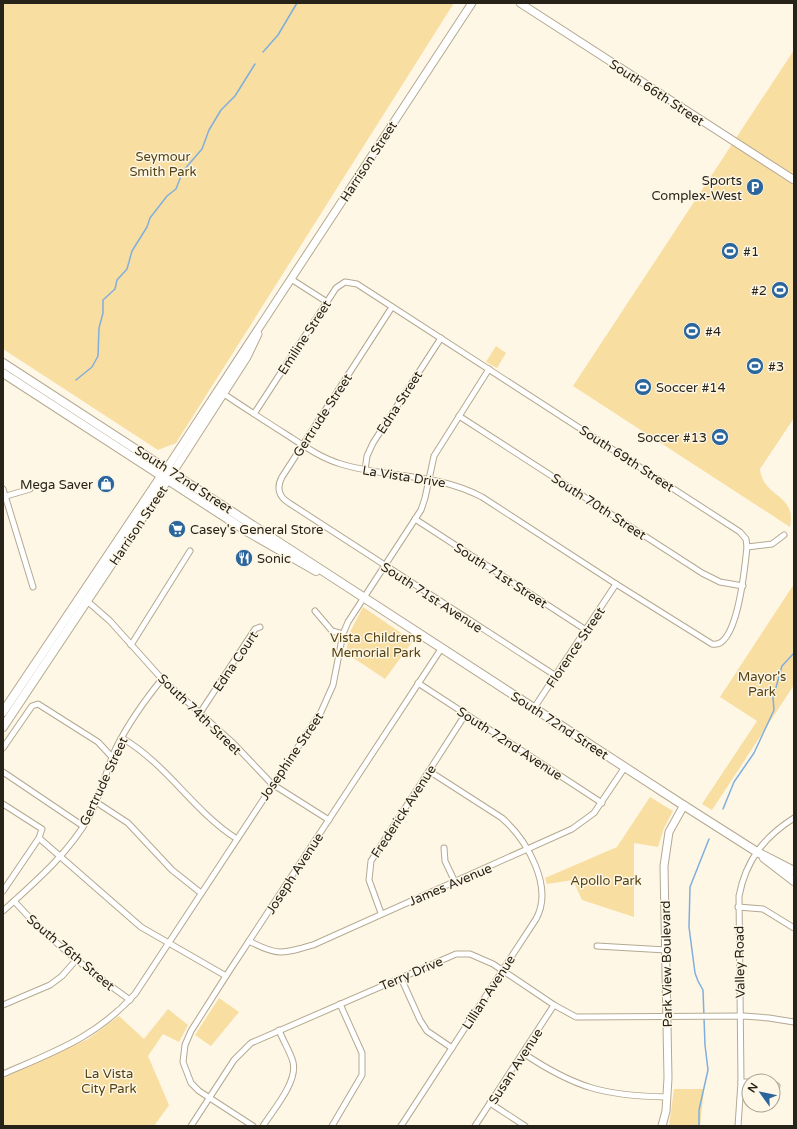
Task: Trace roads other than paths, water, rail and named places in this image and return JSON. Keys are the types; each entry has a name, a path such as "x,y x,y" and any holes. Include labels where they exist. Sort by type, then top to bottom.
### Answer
{"main road":[{"name":"South 72nd Street","path":"3,363 170,470 441,649 757,852 794,881"},
{"name":"South 72nd Street","path":"3,373 248,532 350,592 364,598"},
{"name":"Harrison Street","path":"3,712 84,598 170,470"},
{"name":"Harrison Street","path":"3,727 84,598"},
{"name":"South 72nd Street","path":"757,852 794,871"}],"street":[{"name":"Harrison Street","path":"170,470 221,392 241,352 265,319 472,3"},
{"name":"South 66th Street","path":"520,3 794,180"},
{"path":"290,279 327,302"},
{"name":"Emiline Street","path":"254,414 336,288 344,282 354,283 364,288"},
{"name":"South 69th Street","path":"364,288 738,530 744,536 747,547"},
{"name":"Gertrude Street","path":"309,516 280,496 278,489 280,480 392,306"},
{"name":"Edna Street","path":"365,470 368,452 373,443 441,338"},
{"name":"Josephine Street","path":"3,1074 76,1042 112,1018 130,1000 327,701 337,670 343,634 348,622 415,519 424,502 434,456 489,369"},
{"name":"La Vista Drive","path":"221,392 303,445 330,460 365,470 428,478 454,484 482,497 616,584 714,645 720,644 733,622 743,586"},
{"name":"South 70th Street","path":"459,416 702,573 720,582 743,586"},
{"path":"3,489 4,497 33,587"},
{"path":"4,497 30,489"},
{"name":"South 71st Avenue","path":"309,516 556,676"},
{"name":"South 71st Street","path":"415,519 586,630"},
{"path":"743,586 747,547 772,544 784,535"},
{"path":"131,645 190,551"},
{"name":"Florence Street","path":"534,708 616,584"},
{"name":"South 74th Street","path":"84,598 110,621 162,679 200,713 272,784 329,820"},
{"path":"314,611 332,631 343,634"},
{"name":"Edna Court","path":"200,713 255,629 260,627"},
{"name":"Joseph Avenue","path":"253,1126 209,1098 191,1083 185,1071 183,1054 185,1045 191,1030 441,649"},
{"name":"Gertrude Street","path":"3,911 60,856 83,826 96,802 112,758 122,738 162,679"},
{"name":"South 72nd Avenue","path":"418,683 602,803"},
{"path":"3,748 32,706 38,704 98,742 112,758"},
{"name":"Frederick Avenue","path":"381,913 369,880 371,861 465,715"},
{"path":"122,738 152,758 209,818 237,839"},
{"name":"James Avenue","path":"249,941 266,950 277,953 290,952 313,945 381,913 528,851 572,829 594,813 625,767"},
{"name":"Lillian Avenue","path":"401,1126 536,919 542,907 542,886 528,851 519,835 502,818 429,771"},
{"path":"3,772 83,826"},
{"path":"96,802 128,823 172,870 201,893"},
{"path":"3,804 42,829 39,838 3,891"},
{"name":"Park View Boulevard","path":"662,1126 667,1097 664,866 666,845 673,822 684,805"},
{"name":"Valley Road","path":"738,1126 741,1082 738,907 744,875 757,852 773,832 794,818"},
{"path":"39,838 141,927 167,943 192,955 226,976"},
{"path":"444,848 445,861 455,882"},
{"name":"South 76th Street","path":"14,901 55,942 76,960 130,1000"},
{"path":"738,907 763,909 794,928"},
{"path":"597,946 666,950"},
{"name":"Terry Drive","path":"191,1126 242,1050 251,1043 456,954 470,954 480,957 554,1005 576,1017 740,1016 769,1018 794,1022"},
{"path":"3,1005 50,985 62,976 76,960"},
{"path":"401,978 420,1020 427,1031 452,1048"},
{"path":"332,1126 362,1075 362,1053 340,1004"},
{"name":"Susan Avenue","path":"475,1126 554,1005"},
{"path":"263,1126 291,1081 294,1071 293,1062 279,1030"},
{"path":"523,1053 561,1077 598,1091 637,1096 667,1097"},
{"path":"490,1103 524,1126"}],"waterway":[{"path":"263,52 278,35 297,3"},
{"path":"76,380 92,367 98,356 99,328 103,313 103,300 115,289 117,280 127,269 132,251 147,227 150,218 167,196 176,189 183,171 202,149 209,130 221,110 235,96 255,64"},
{"path":"723,809 734,782 754,753 774,710 773,698 782,666 794,653"},
{"path":"699,1126 699,1110 708,1070 705,1045 703,990 695,973 689,927 690,887 709,839"}],"place":[{"name":"Sports Complex-West","path":"755,187"},
{"name":"#1","path":"730,251"},
{"name":"#2","path":"780,290"},
{"name":"#4","path":"692,331"},
{"name":"#3","path":"755,366"},
{"name":"Soccer #14","path":"643,387"},
{"name":"Soccer #13","path":"720,437"},
{"name":"Mega Saver","path":"106,484"},
{"name":"Casey's General Store","path":"177,529"},
{"name":"Sonic","path":"244,558"}],"park label":[{"name":"Seymour Smith Park","path":"163,164"},
{"name":"Vista Childrens Memorial Park","path":"376,644"},
{"name":"Mayor's Park","path":"762,684"},
{"name":"Apollo Park","path":"606,880"},
{"name":"La Vista City Park","path":"109,1080"}]}
